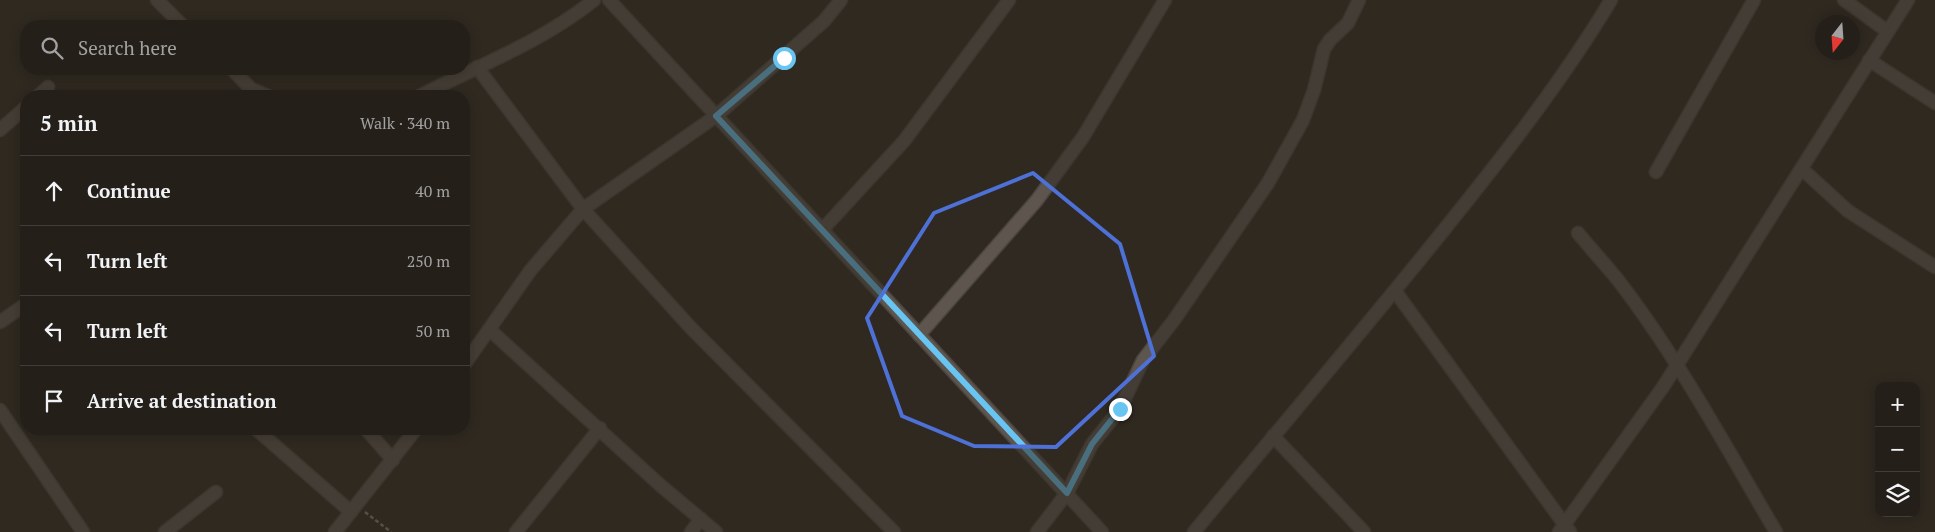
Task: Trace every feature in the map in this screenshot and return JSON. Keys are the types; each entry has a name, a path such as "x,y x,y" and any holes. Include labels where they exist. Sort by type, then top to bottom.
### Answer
{"street":[{"path":"157,0 177,20"},
{"path":"470,71 533,41 562,24 594,0"},
{"path":"609,0 1102,532"},
{"path":"470,357 530,271 582,209 716,116 824,21 841,0"},
{"path":"822,230 904,141 1009,0"},
{"path":"919,335 1037,200 1078,145 1165,0"},
{"path":"1037,532 1067,493 1092,444 1120,409 1143,360 1170,325 1268,183 1303,120 1314,90 1324,49 1330,40 1348,23 1359,0"},
{"path":"1194,532 1395,291 1558,83 1611,0"},
{"path":"1656,172 1754,0"},
{"path":"1844,0 1887,31"},
{"path":"1395,291 1564,530 1676,366 1908,0"},
{"path":"1869,60 1935,103"},
{"path":"477,67 582,209 691,328 894,532"},
{"path":"238,75 253,90"},
{"path":"432,90 461,75"},
{"path":"45,90 48,87"},
{"path":"0,130 20,112"},
{"path":"1802,169 1848,211 1935,267"},
{"path":"1578,233 1618,280 1676,366 1776,532"},
{"path":"0,322 20,308"},
{"path":"490,330 600,428 660,485 716,532"},
{"path":"0,410 84,532"},
{"path":"516,532 600,428"},
{"path":"263,435 354,509"},
{"path":"371,435 393,460"},
{"path":"335,532 412,435"},
{"path":"1273,436 1364,532"},
{"path":"165,532 216,492"},
{"path":"691,532 701,520"}],"path":[{"path":"354,509 391,532"}],"highlighted area":[{"path":"1033,173 1120,244 1154,356 1056,447 974,446 902,416 867,318 934,213"}],"route":[{"path":"784,58 716,116 1067,493 1092,444 1120,409"}]}
